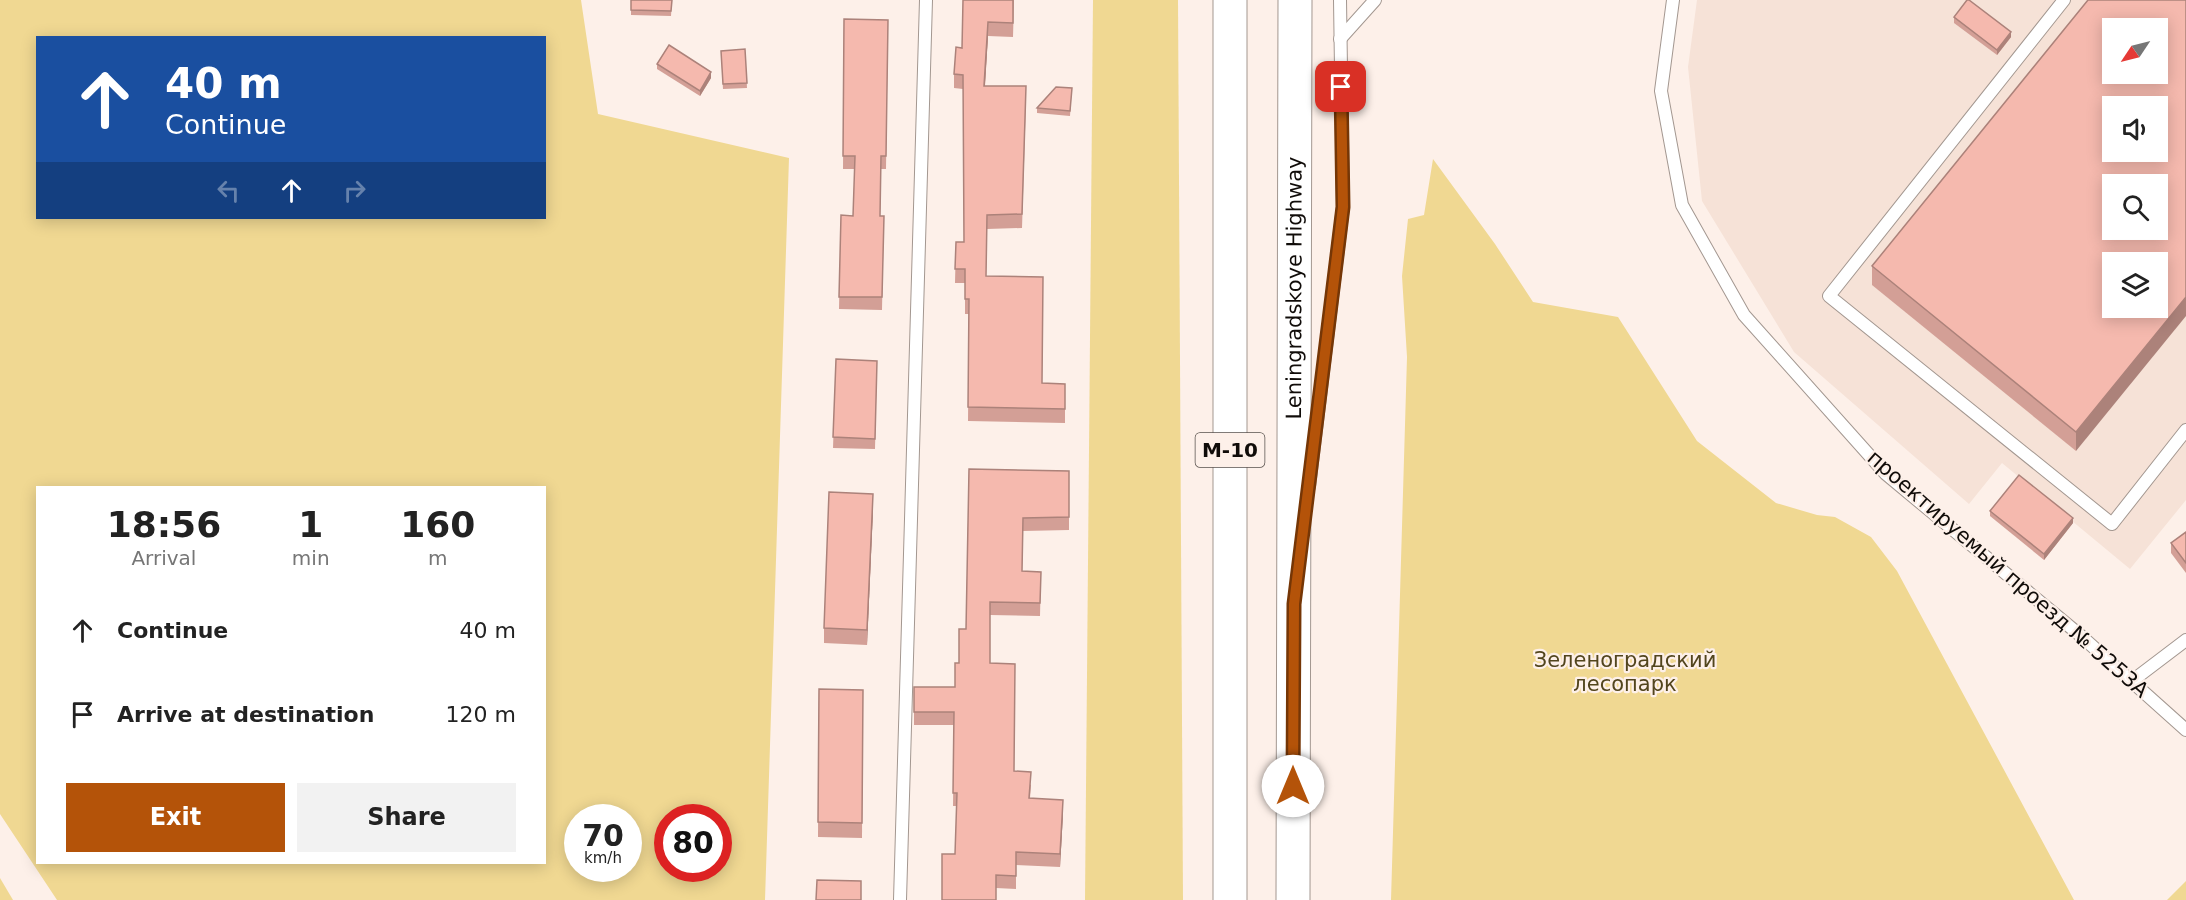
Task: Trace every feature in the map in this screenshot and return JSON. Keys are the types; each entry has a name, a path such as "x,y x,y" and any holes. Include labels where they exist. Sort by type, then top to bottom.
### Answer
{"highway":[{"name":"М-10","path":"1230,0 1230,900"},
{"name":"Leningradskoye Highway","path":"1293,900 1295,0"}],"lane":[{"path":"900,900 926,0"},
{"path":"1294,604 1343,207 1340,0"},
{"path":"1340,39 1375,0"},
{"name":"проектируемый проезд № 5253А","path":"1672,0 1661,91 1682,205 1744,315 1886,474 2072,628 2186,730"},
{"path":"2064,0 1829,296 2112,524 2186,430"},
{"path":"2132,681 2186,639"}],"shaded area":[{"path":"1697,0 2186,0 2186,500 2130,569 2002,463 1969,504 1794,352 1702,201 1688,67"}],"green space":[{"path":"0,0 581,0 598,114 789,158 765,900 57,900 0,814"},
{"path":"1093,0 1178,0 1183,900 1085,900"},
{"name":"Зеленоградский лесопарк","path":"1433,159 1495,244 1533,302 1618,317 1697,441 1776,503 1817,515 1835,517 1871,537 1897,571 2074,900 1391,900 1407,357 1402,276 1408,219 1424,215"},
{"path":"0,878 13,900 0,900"},
{"path":"2186,881 2186,900 2167,900"}],"building":[{"path":"631,0 672,0 671,11 631,10"},
{"path":"963,0 1013,0 1013,23 988,22 984,86 1026,86 1022,214 987,215 986,276 1043,277 1042,383 1065,384 1065,409 968,407 969,299 965,299 965,269 955,269 956,242 964,242 963,75 954,74 956,47 962,48"},
{"path":"1967,0 2011,32 1997,50 1954,17"},
{"path":"2088,0 2186,0 2186,297 2076,432 1872,266"},
{"path":"844,19 888,20 886,156 881,156 880,216 884,216 882,297 839,297 841,215 853,216 855,156 843,156"},
{"path":"669,45 711,72 700,91 657,64"},
{"path":"745,49 747,83 723,84 721,51"},
{"path":"1056,87 1072,88 1070,111 1037,108"},
{"path":"836,359 877,361 875,439 833,437"},
{"path":"969,469 1069,471 1069,517 1023,518 1022,571 1041,572 1040,603 990,602 990,663 1015,664 1014,771 1031,772 1029,798 1063,800 1060,854 1016,852 1016,876 996,875 996,900 942,900 942,854 955,854 957,793 953,793 954,712 914,712 914,687 955,687 955,663 959,663 959,629 966,629"},
{"path":"2019,475 2073,518 2044,554 1990,511"},
{"path":"829,492 873,494 867,630 824,628"},
{"path":"2186,532 2186,563 2171,543"},
{"path":"819,689 863,690 862,823 818,822"},
{"path":"817,880 861,881 861,900 816,900"}],"route":[{"path":"1293,786 1294,604 1343,207 1341,87"}]}
